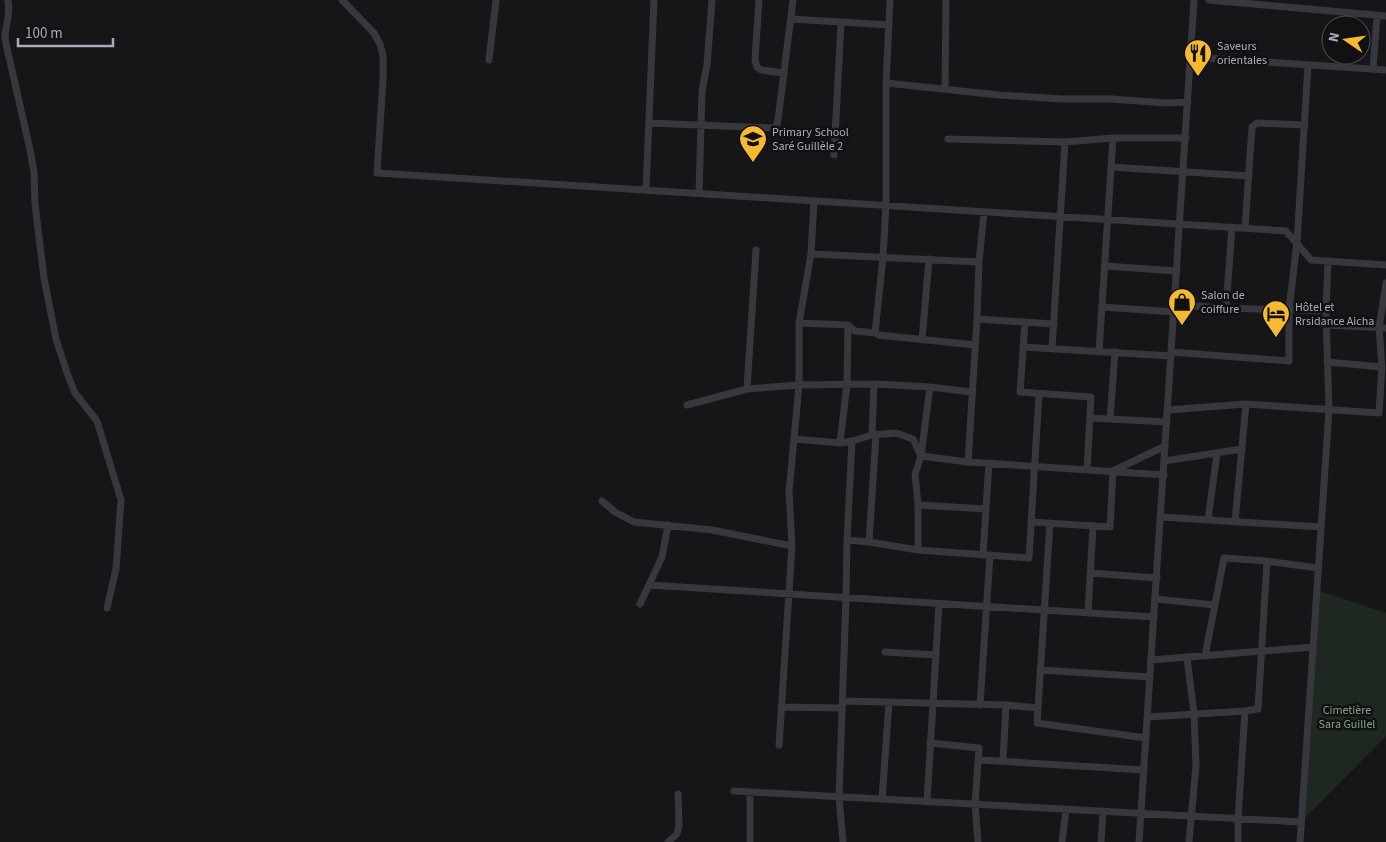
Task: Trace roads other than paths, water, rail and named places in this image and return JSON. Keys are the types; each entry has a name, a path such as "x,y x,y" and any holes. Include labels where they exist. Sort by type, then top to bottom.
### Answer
{"street":[{"path":"8,0 10,13 5,39 34,172 35,204 44,278 56,339 75,393 97,421 121,500 116,569 107,608"},
{"path":"342,0 374,33 380,44 383,56 384,80 377,173 1286,231 1312,260 1386,265"},
{"path":"489,60 496,0"},
{"path":"646,190 654,0"},
{"path":"699,194 702,91 707,65 712,0"},
{"path":"759,0 755,60 757,67 761,70 784,73"},
{"path":"648,122 776,127 792,0"},
{"path":"875,334 886,205 886,83 890,0"},
{"path":"945,88 946,0"},
{"path":"1140,842 1194,0"},
{"path":"1209,0 1386,16"},
{"path":"1373,69 1377,16"},
{"path":"791,19 889,25"},
{"path":"834,155 841,23"},
{"path":"1191,57 1386,70"},
{"path":"1023,347 1289,361 1289,310 1297,242 1308,64"},
{"path":"886,83 1000,95 1062,99 1111,98 1166,103 1188,102"},
{"path":"1245,228 1252,127 1257,123 1305,124"},
{"path":"948,139 1065,142 1113,138 1186,138"},
{"path":"1099,352 1113,138"},
{"path":"1052,348 1065,142"},
{"path":"1111,167 1249,176"},
{"path":"779,744 792,546 789,492 799,385 799,323 811,254 814,201"},
{"path":"968,462 979,262 984,212"},
{"path":"1226,308 1232,227"},
{"path":"747,388 756,250"},
{"path":"811,254 979,262"},
{"path":"922,340 929,259"},
{"path":"1300,842 1329,410 1326,325 1328,261"},
{"path":"1104,266 1177,270"},
{"path":"1168,410 1246,404 1379,413 1382,328 1386,284"},
{"path":"1102,307 1326,311"},
{"path":"977,319 1054,324"},
{"path":"1025,322 1020,392 1091,397 1086,470"},
{"path":"799,323 848,325 855,331 879,335 975,345"},
{"path":"840,443 847,384 848,325"},
{"path":"1326,325 1382,328"},
{"path":"1110,419 1115,352"},
{"path":"1327,362 1382,367"},
{"path":"687,405 747,388 799,385 874,384 930,387 972,392"},
{"path":"869,542 874,435 874,384"},
{"path":"918,550 918,505 915,474 921,456 930,387"},
{"path":"847,540 918,550 1029,558 1040,394"},
{"path":"1235,522 1246,404"},
{"path":"1090,418 1167,422"},
{"path":"794,439 840,443 874,435 896,433 913,439 921,456"},
{"path":"843,842 839,797 852,441"},
{"path":"1114,471 1165,446"},
{"path":"1164,461 1242,449"},
{"path":"1208,520 1216,453"},
{"path":"921,456 989,464 1164,475"},
{"path":"980,705 987,607 986,509 989,464"},
{"path":"1031,522 1110,527 1114,471"},
{"path":"602,501 615,512 634,522 712,530 792,546"},
{"path":"918,505 986,509"},
{"path":"1161,517 1321,527"},
{"path":"1050,524 1037,723 1146,738"},
{"path":"640,604 662,557 668,525"},
{"path":"1088,613 1093,526"},
{"path":"1205,656 1224,558 1268,561 1318,568"},
{"path":"1148,716 1258,709 1268,561"},
{"path":"1090,573 1157,578"},
{"path":"649,585 1154,617"},
{"path":"1155,599 1215,606"},
{"path":"926,802 939,604"},
{"path":"1152,660 1313,647"},
{"path":"885,652 936,655"},
{"path":"1187,657 1194,714 1196,765 1190,842"},
{"path":"1040,670 1150,677"},
{"path":"781,707 889,702 1006,705 1038,708"},
{"path":"882,799 889,702"},
{"path":"1003,762 1006,705"},
{"path":"1238,842 1245,711"},
{"path":"930,742 979,748 974,804 978,842"},
{"path":"979,760 1144,770"},
{"path":"734,791 1301,822"},
{"path":"750,792 750,842"},
{"path":"668,842 677,834 679,825 678,794"},
{"path":"1062,842 1066,809"},
{"path":"1101,842 1103,811"}],"place":[{"name":"Saveurs orientales","path":"1198,77"},
{"name":"Primary School Saré Guillèle 2","path":"753,163"},
{"name":"Salon de coiffure","path":"1182,326"},
{"name":"Hôtel et Rrsidance Aicha","path":"1276,338"}],"park label":[{"name":"Cimetière Sara Guillel","path":"1347,717"}]}
